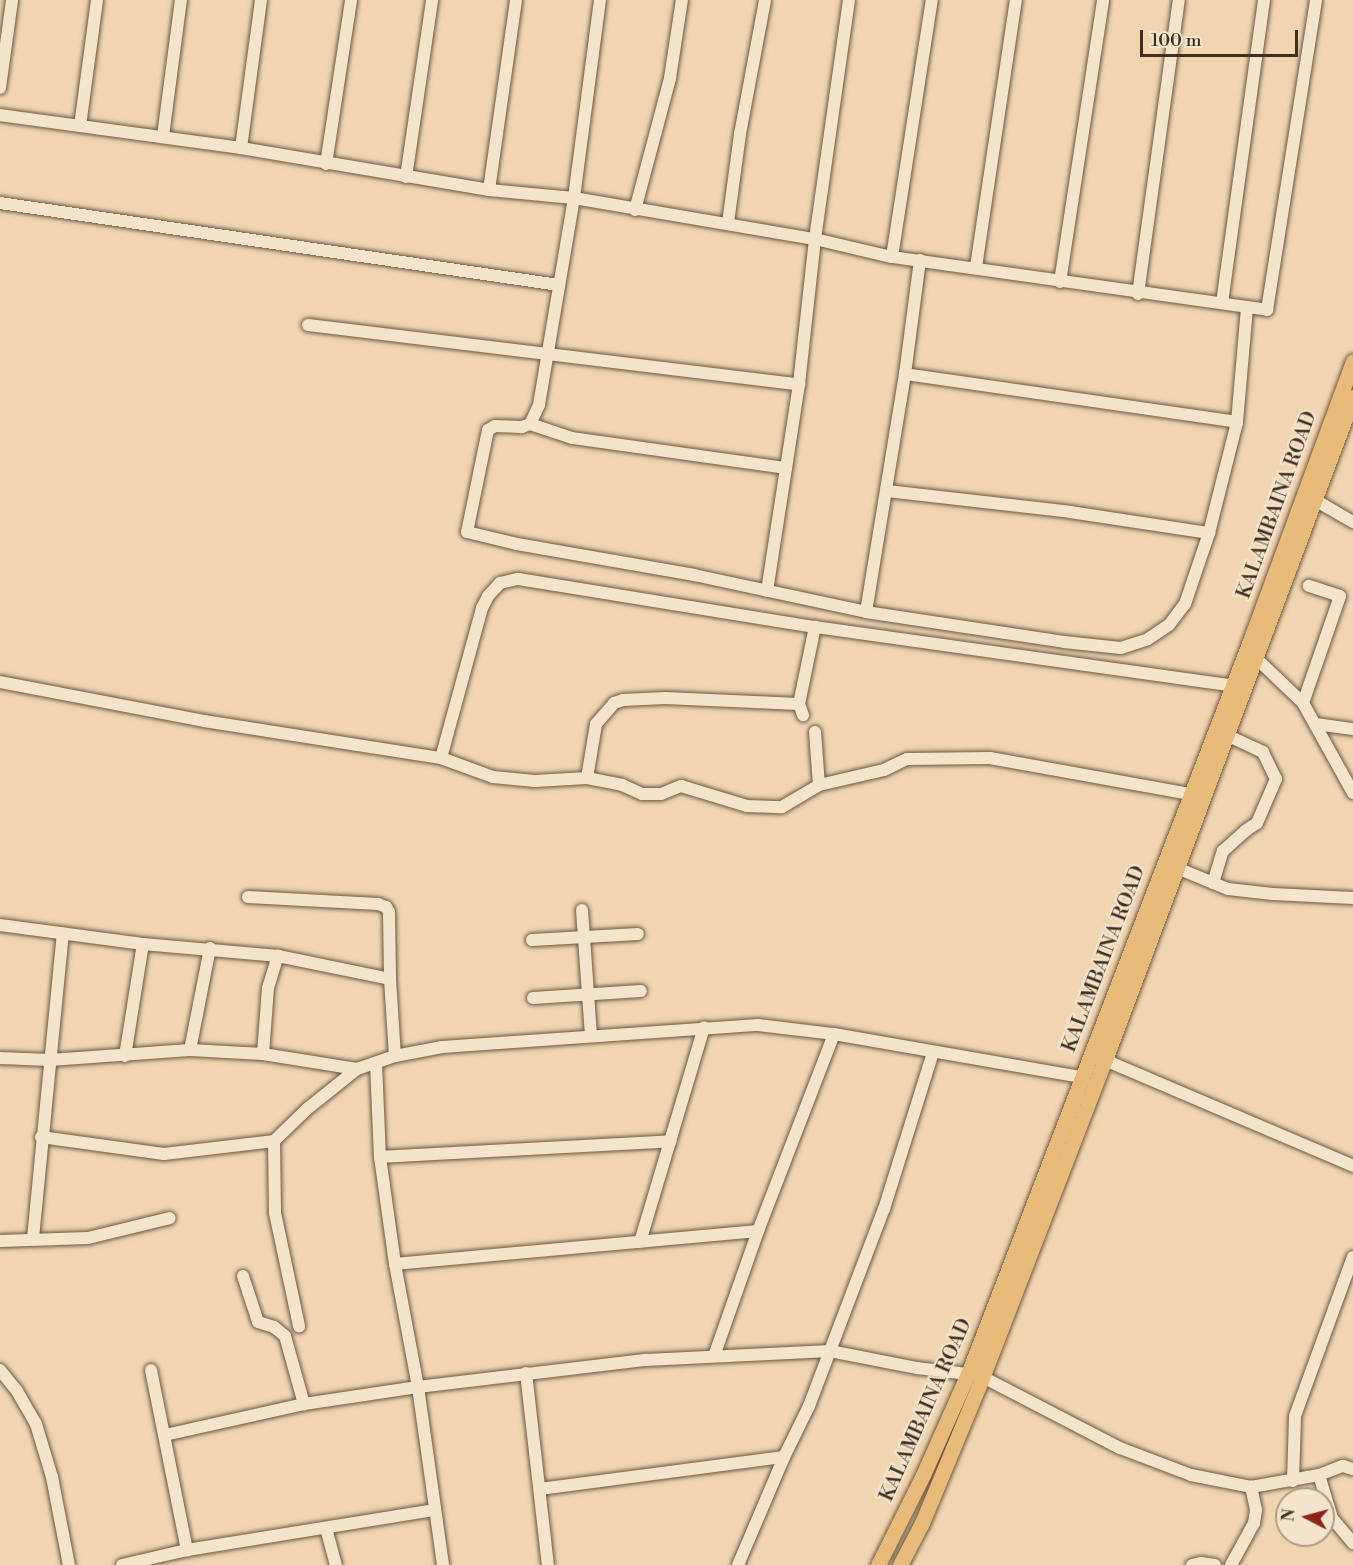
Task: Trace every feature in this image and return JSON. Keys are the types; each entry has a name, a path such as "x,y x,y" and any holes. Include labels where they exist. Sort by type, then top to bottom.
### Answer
{"main road":[{"name":"KALAMBAINA ROAD","path":"900,1565 922,1523 1081,1077 1233,686 1353,361"},
{"name":"KALAMBAINA ROAD","path":"878,1565 974,1374 1105,1060 1257,659 1353,397"}],"street":[{"path":"0,88 12,0"},
{"path":"80,126 97,0"},
{"path":"163,136 181,0"},
{"path":"241,148 261,0"},
{"path":"326,164 351,0"},
{"path":"406,177 432,0"},
{"path":"489,190 516,0"},
{"path":"530,424 539,405 559,285 600,0"},
{"path":"635,210 670,78 682,0"},
{"path":"728,223 740,134 765,0"},
{"path":"767,591 799,384 815,239 849,0"},
{"path":"892,257 932,0"},
{"path":"976,267 1016,0"},
{"path":"1060,282 1103,0"},
{"path":"1138,294 1179,0"},
{"path":"1222,303 1264,0"},
{"path":"0,115 163,136 489,190 573,198 815,239 892,257 976,267 1138,294 1267,310 1316,0"},
{"path":"0,203 559,285"},
{"path":"866,612 905,374 920,261"},
{"path":"786,468 572,438 530,424 522,427 495,426 488,430 466,532 866,612 1064,642 1121,648 1148,639 1169,625 1185,604 1209,533 1237,422 1247,308"},
{"path":"308,325 547,356 799,384"},
{"path":"905,374 1237,422"},
{"path":"887,491 1070,512 1209,533"},
{"path":"1315,500 1353,522"},
{"path":"441,758 482,608 488,596 500,582 518,579 815,627 1233,686"},
{"path":"1303,703 1340,596 1309,586"},
{"path":"587,778 596,724 614,703 623,700 665,698 801,710 815,627"},
{"path":"1257,659 1303,703 1353,793"},
{"path":"0,682 204,720 441,758 493,777 535,781 587,778 622,784 642,794 661,794 681,786 699,790 722,800 757,807 783,807 819,785 884,770 907,759 990,758 1191,794"},
{"path":"1316,724 1353,729"},
{"path":"815,732 819,785"},
{"path":"1213,883 1223,851 1257,823 1276,779 1263,752 1227,735"},
{"path":"1177,868 1228,889 1353,898"},
{"path":"248,897 378,904 386,907 389,912 395,1056"},
{"path":"582,910 591,1036"},
{"path":"0,925 143,944 210,948 278,956 390,979"},
{"path":"33,1238 41,1137 63,933"},
{"path":"531,940 638,934"},
{"path":"125,1056 143,944"},
{"path":"190,1050 210,948"},
{"path":"263,1054 268,988 278,956"},
{"path":"534,998 641,991"},
{"path":"41,1137 164,1154 274,1142 307,1109 357,1069 395,1056 442,1047 704,1027 758,1026 834,1034 1081,1077"},
{"path":"640,1242 704,1027"},
{"path":"714,1356 758,1231 834,1034"},
{"path":"0,1058 50,1060 190,1050 263,1054 357,1069"},
{"path":"738,1565 784,1457 809,1406 830,1351 884,1209 933,1053"},
{"path":"1105,1060 1353,1166"},
{"path":"376,1063 380,1157 395,1264 418,1387 443,1565"},
{"path":"380,1157 671,1141"},
{"path":"274,1142 275,1213 298,1326"},
{"path":"0,1241 33,1238 88,1238 170,1218"},
{"path":"395,1264 758,1231"},
{"path":"1293,1481 1295,1416 1353,1257"},
{"path":"243,1276 258,1322 274,1327 285,1336 304,1404"},
{"path":"165,1435 304,1404 526,1373 714,1356 830,1351 917,1368 974,1374 1119,1448 1191,1475 1251,1487 1293,1481 1343,1466 1353,1469"},
{"path":"0,1370 17,1391 36,1424 52,1477 69,1565"},
{"path":"151,1370 187,1550"},
{"path":"526,1373 548,1565"},
{"path":"540,1489 784,1457"},
{"path":"1319,1475 1332,1518 1353,1543"},
{"path":"1232,1565 1254,1523 1256,1510 1251,1487"},
{"path":"122,1565 187,1550 435,1510"},
{"path":"326,1528 336,1565"},
{"path":"1192,1565 1201,1563 1215,1565"}]}
